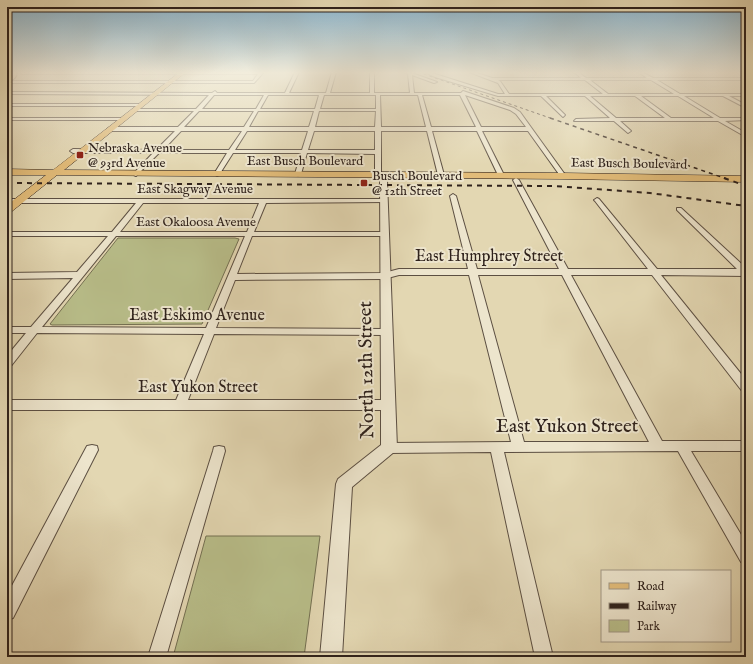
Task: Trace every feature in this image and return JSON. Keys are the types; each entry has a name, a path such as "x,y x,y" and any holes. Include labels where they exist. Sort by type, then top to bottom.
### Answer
{"main road":[{"path":"7,210 10,201 83,151 97,136 140,103"},
{"path":"34,188 73,151 110,129 118,119"},
{"name":"East Busch Boulevard","path":"7,172 69,178 133,176"},
{"name":"East Busch Boulevard","path":"7,177 47,175 276,176 294,174 430,180 618,181 746,184"},
{"name":"East Busch Boulevard","path":"216,176 309,179 433,177 441,175 501,175 746,180"},
{"path":"430,180 447,178 489,178 501,175"},
{"path":"516,180 526,178 562,178 563,176"},
{"path":"10,201 34,188 69,178"},
{"path":"618,181 627,179 691,180 696,178"}],"street":[{"path":"7,111 22,103"},
{"path":"133,176 204,103"},
{"path":"216,176 261,103"},
{"path":"294,174 305,151 321,103"},
{"name":"North 12th Street","path":"331,657 344,484 389,448 384,276 385,234 378,152 377,103"},
{"path":"422,103 441,175"},
{"path":"466,103 501,175"},
{"path":"495,103 512,109 518,113 563,176"},
{"path":"550,103 563,116"},
{"path":"596,103 628,131"},
{"path":"647,103 669,119"},
{"path":"692,103 746,135"},
{"path":"7,105 136,107 197,110 378,110"},
{"path":"7,119 118,119"},
{"path":"576,120 746,119"},
{"path":"110,129 529,129"},
{"path":"73,151 378,152"},
{"path":"516,180 658,446"},
{"path":"453,196 519,446"},
{"path":"597,200 746,388"},
{"name":"East Skagway Avenue","path":"10,201 383,201"},
{"path":"7,363 141,201"},
{"path":"180,405 262,201"},
{"path":"679,209 746,272"},
{"name":"East Okaloosa Avenue","path":"7,234 385,234"},
{"name":"East Humphrey Street","path":"232,277 384,276 399,272 746,272"},
{"path":"7,276 79,275"},
{"name":"East Eskimo Avenue","path":"7,330 386,332"},
{"name":"East Yukon Street","path":"7,405 388,405"},
{"name":"East Yukon Street","path":"389,448 519,446 746,446"},
{"path":"681,446 746,557"},
{"path":"496,447 544,657"},
{"path":"7,612 92,450"},
{"path":"157,657 219,451"}],"green space":[{"path":"118,238 239,239 202,324 50,324"},
{"path":"206,536 320,536 304,657 173,657"}],"railway":[{"path":"507,103 553,119"},
{"path":"550,118 727,179"},
{"path":"724,178 746,186"},
{"path":"7,183 554,186 650,193 746,206"}],"place":[{"name":"Nebraska Avenue @ 93rd Avenue","path":"80,155"},
{"name":"Busch Boulevard @ 12th Street","path":"364,183"}]}
